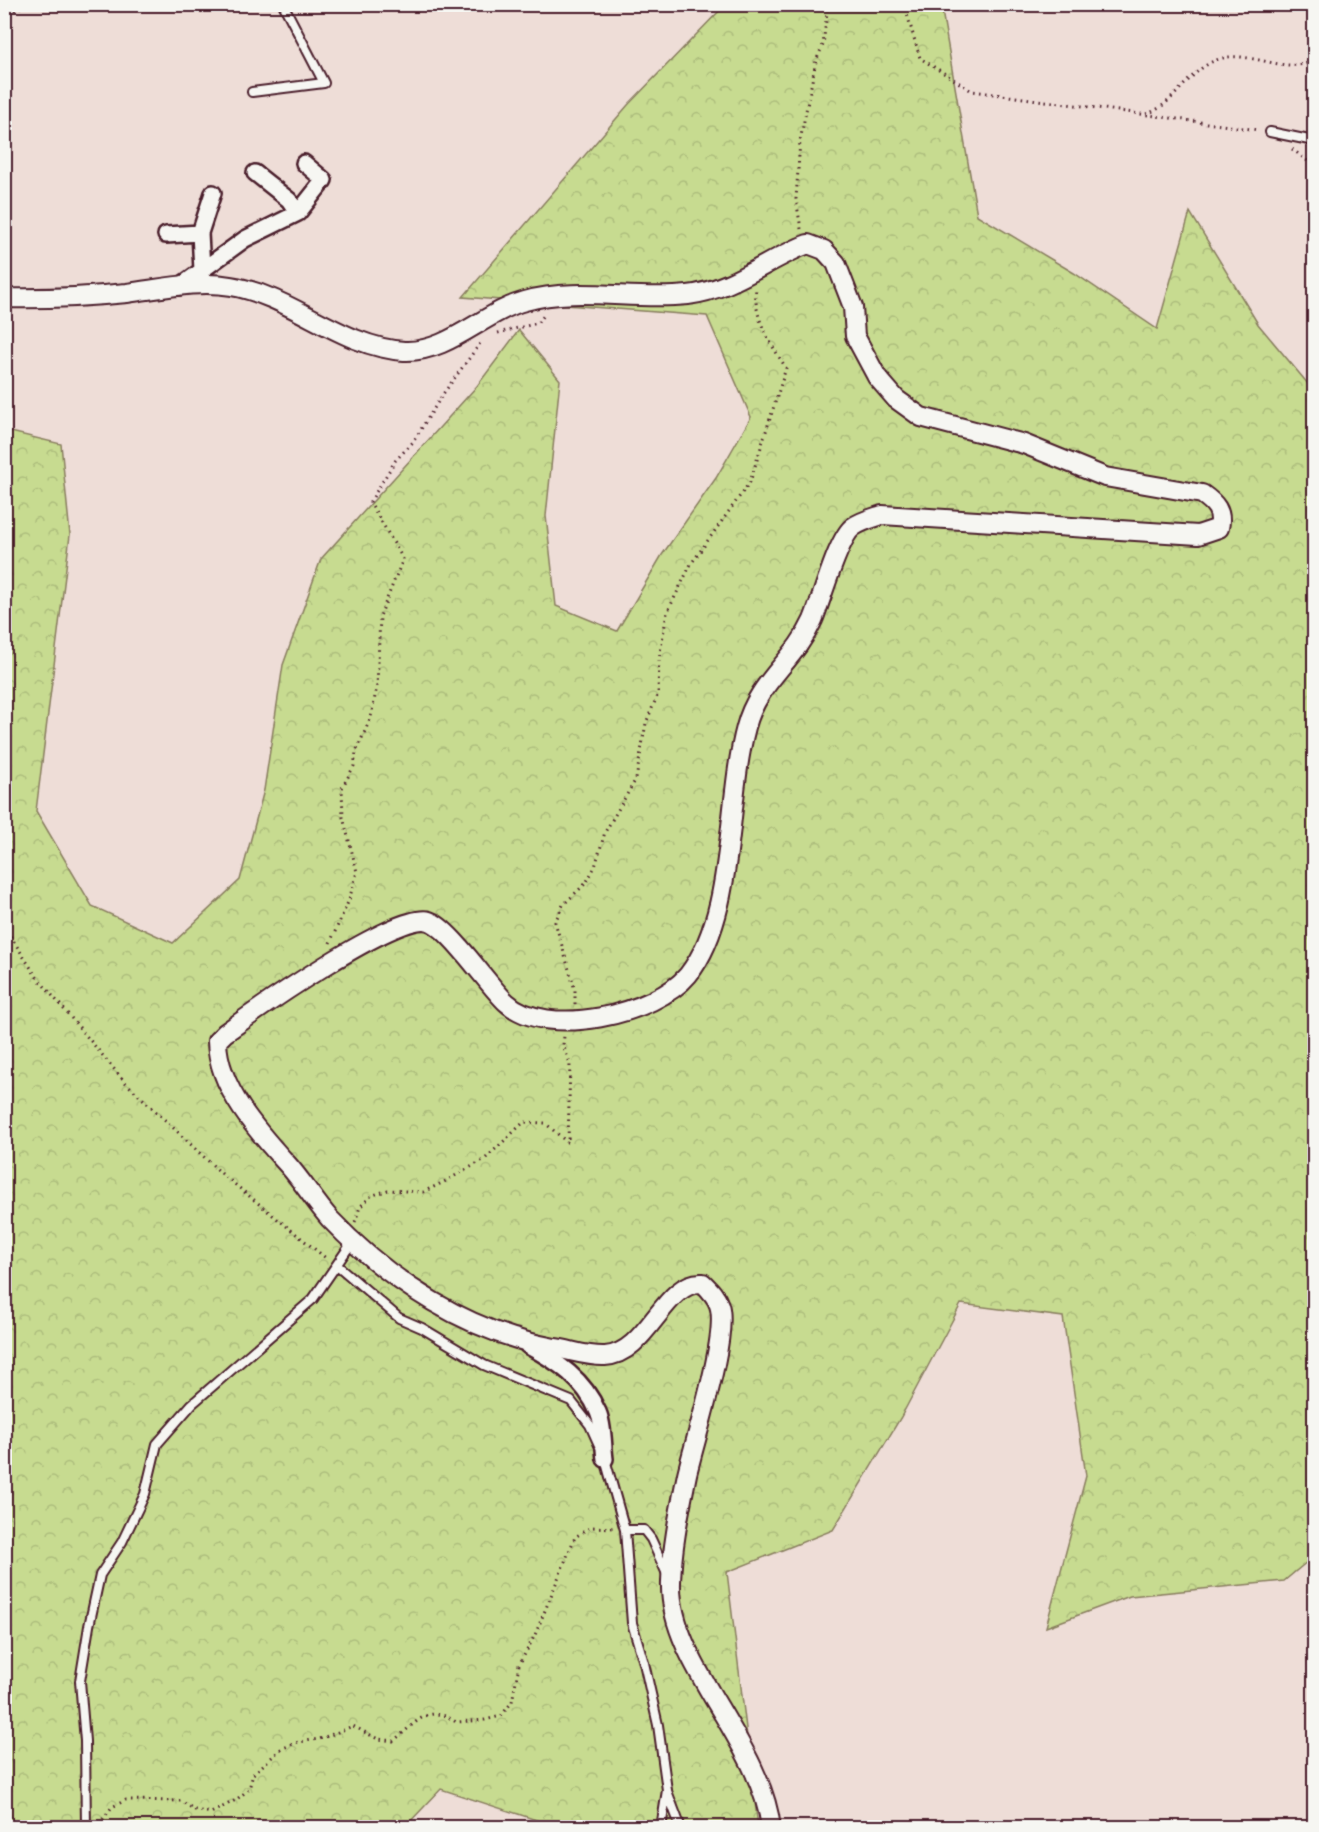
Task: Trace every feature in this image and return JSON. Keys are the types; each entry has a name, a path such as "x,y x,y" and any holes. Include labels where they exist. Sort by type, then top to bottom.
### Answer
{"street":[{"path":"179,287 245,239 298,213 324,180 304,164"},
{"path":"255,173 289,200 298,213"},
{"path":"202,270 200,233 213,193"},
{"path":"166,235 200,233"},
{"path":"4,298 93,297 179,287 229,285 258,291 369,344 404,351 427,349 495,312 525,301 566,295 686,295 726,285 808,244 824,250 836,263 853,307 855,336 877,377 896,399 921,417 1024,444 1105,477 1202,494 1215,504 1220,513 1219,528 1198,535 882,515 852,528 839,548 825,591 806,634 790,659 765,684 746,726 717,914 703,949 688,974 671,992 637,1008 605,1016 568,1019 533,1017 508,1004 443,931 428,920 415,921 385,933 295,983 217,1041 218,1060 236,1097 262,1136 330,1218 394,1278 453,1313 521,1342 558,1361 581,1383 599,1414 605,1459"},
{"path":"521,1342 605,1356 623,1350 643,1334 687,1285 703,1283 713,1293 720,1306 721,1319 717,1350 687,1474 671,1583 673,1607 684,1639 752,1764 765,1795 771,1827"}],"lane":[{"path":"252,92 324,83 283,4"},
{"path":"1270,132 1314,141"},
{"path":"86,1827 86,1740 80,1681 89,1626 100,1575 122,1542 145,1494 157,1444 192,1404 313,1299 337,1265 351,1238"},
{"path":"337,1265 399,1318 422,1328 484,1365 571,1401 590,1425 605,1459 625,1530 632,1623 658,1725 667,1790 681,1827"},
{"path":"625,1530 644,1530 651,1539 671,1583"},
{"path":"661,1827 667,1790"}],"path":[{"path":"4,17 25,4"},
{"path":"803,246 796,199 800,141 816,61 823,45 828,4"},
{"path":"904,4 920,58 972,91 1270,132 1314,166"},
{"path":"1144,115 1160,106 1194,73 1221,58 1238,57 1284,64 1314,60"},
{"path":"351,1238 360,1207 371,1196 388,1190 423,1192 444,1182 485,1159 524,1122 545,1123 568,1143 570,1063 563,1046 576,990 555,922 563,905 586,883 595,867 605,832 636,779 646,723 658,694 659,658 667,613 692,564 750,482 783,379 786,368 764,333 755,304 759,268"},
{"path":"328,948 349,900 357,872 343,817 342,788 354,766 356,752 371,717 377,686 380,616 403,559 370,502 395,461 414,442 443,394 482,342 499,333 538,323 545,316 546,298"},
{"path":"4,927 36,976 125,1082 222,1174 337,1265"},
{"path":"97,1827 112,1807 126,1800 181,1801 195,1810 211,1813 236,1800 249,1789 253,1774 281,1749 298,1742 320,1739 353,1726 378,1739 393,1741 425,1714 444,1714 456,1722 485,1720 501,1716 512,1702 519,1665 535,1635 575,1537 591,1527 625,1530"}],"green space":[{"path":"725,5 941,5 977,215 1074,273 1157,329 1190,212 1258,324 1314,391 1314,1556 1284,1581 1130,1596 1046,1627 1086,1476 1063,1317 961,1304 901,1417 833,1530 727,1572 758,1827 558,1827 441,1789 405,1827 5,1827 4,436 11,432 61,444 70,535 36,811 92,906 173,943 240,880 264,790 283,665 321,559 477,386 519,330 560,380 546,516 556,606 617,631 662,555 716,478 751,417 707,316 463,297 628,105"}]}
